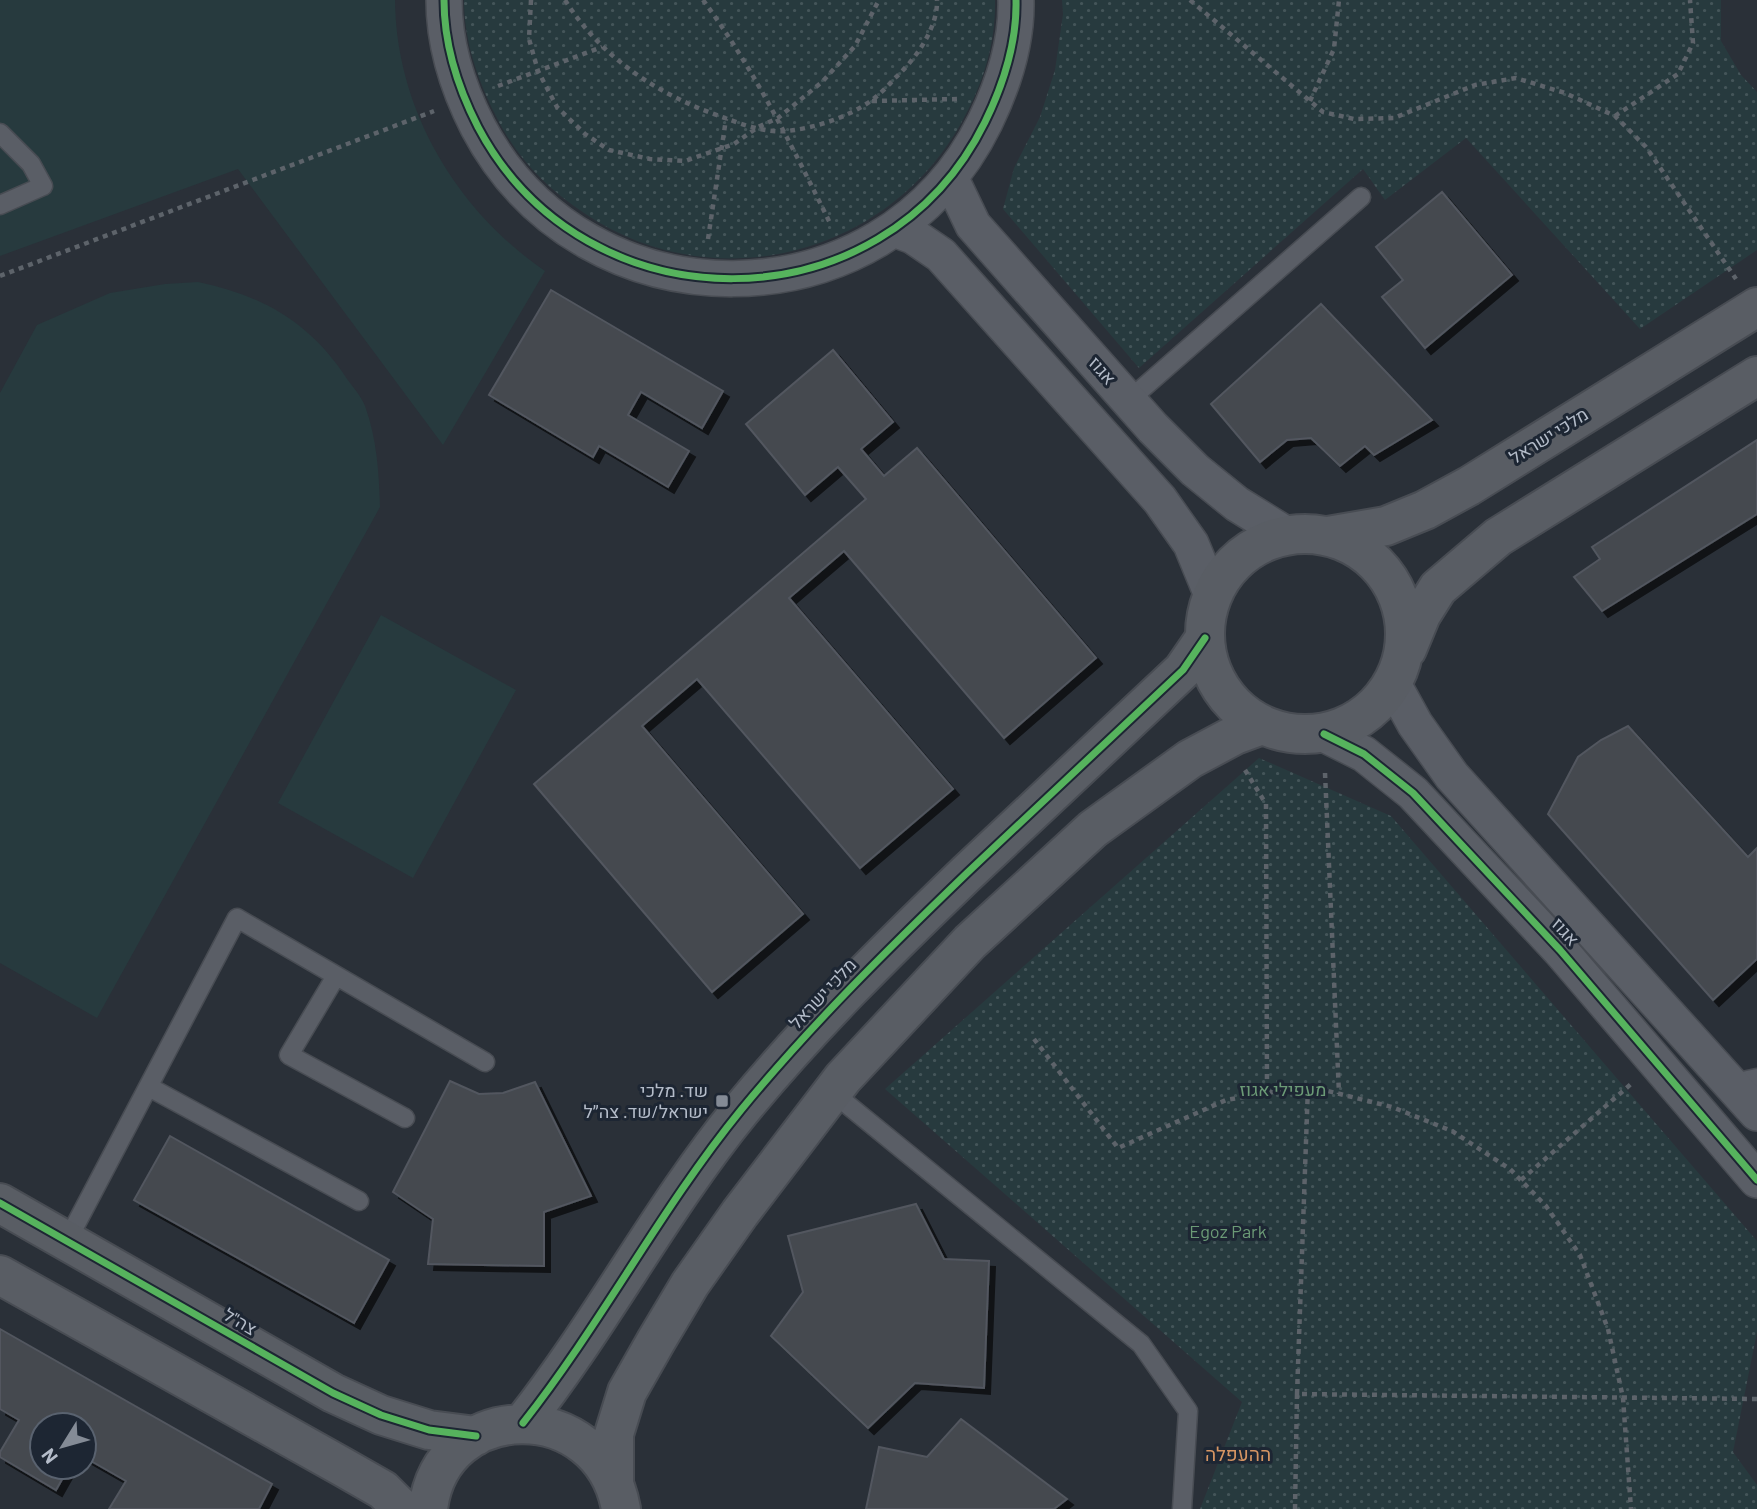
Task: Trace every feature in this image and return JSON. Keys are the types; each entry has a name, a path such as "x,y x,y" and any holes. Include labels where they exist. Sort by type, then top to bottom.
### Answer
{"street":[{"path":"444,0 453,66 464,100 488,146 511,177 547,214 590,243 626,260 660,271 716,280 761,278 809,269 846,255 894,229 924,205 950,177 974,144 997,99 1009,59 1016,0"},
{"name":"אגוז","path":"950,177 973,225 1128,401 1195,470 1237,504 1287,535"},
{"path":"894,229 913,236 940,255 1160,500 1191,544 1212,595"},
{"name":"מלכי ישראל","path":"1328,536 1386,526 1436,504 1756,308"},
{"path":"1398,672 1406,634 1402,607 1392,583 1375,561 1353,545 1328,536 1307,533 1263,542 1241,555 1224,574 1212,595 1206,617 1205,638 1209,665 1221,689 1239,710 1262,725 1292,734 1324,734 1345,727 1364,717 1380,702 1398,672 1421,615 1438,588 1469,560 1498,537 1757,376"},
{"name":"מלכי ישראל","path":"523,1423 573,1357 677,1198 739,1112 781,1063 897,940 1183,670 1205,638"},
{"name":"אגוז","path":"1398,672 1415,724 1452,776 1743,1081 1757,1113"},
{"path":"620,1502 614,1434 627,1392 690,1284 748,1202 832,1092 970,942 1093,829 1190,759 1235,735 1262,725"},
{"name":"אגוז","path":"1324,734 1364,754 1413,793 1560,950 1757,1180"},
{"name":"צה\"ל","path":"0,1203 333,1393 381,1415 429,1430 476,1436"},
{"path":"0,1275 341,1465 383,1490 402,1509"},
{"path":"428,1509 437,1478 453,1454 476,1436 499,1427 523,1423 546,1426 567,1433 586,1446 602,1463 620,1502"}],"lane":[{"path":"0,133 31,164 43,187 0,205"},
{"path":"1128,401 1361,197"},
{"path":"68,1241 237,918 485,1062"},
{"path":"336,976 289,1055 405,1118"},
{"path":"149,1087 359,1201"},
{"path":"832,1092 1141,1344 1188,1411 1182,1509"}],"path":[{"path":"531,0 529,39 538,71 557,107 585,134 609,150 650,159 685,161 734,144 758,127 778,118 822,82 855,46 879,0"},
{"path":"565,0 602,47 639,78 694,108 726,119 785,131 836,120 871,101 903,72 923,44 937,9 937,0"},
{"path":"703,0 728,34 778,118 846,255"},
{"path":"1189,0 1324,112 1354,119 1394,118 1475,85 1516,78 1565,93 1615,116 1646,147 1756,308"},
{"path":"1310,101 1334,49 1339,0"},
{"path":"1615,116 1678,74 1693,43 1690,0"},
{"path":"0,276 602,47"},
{"path":"871,101 997,99"},
{"path":"702,277 726,119"},
{"path":"1240,762 1266,804 1267,1092"},
{"path":"1325,772 1339,1094"},
{"path":"1034,1039 1118,1148 1226,1100 1308,1086 1392,1107 1452,1131 1510,1169 1546,1206 1580,1255 1608,1329 1623,1398 1631,1509"},
{"path":"1521,1180 1656,1062"},
{"path":"1295,1509 1308,1086"},
{"path":"1297,1394 1757,1399"}],"green space":[{"path":"0,0 395,0 398,40 406,80 419,118 437,154 484,218 513,246 545,271 443,445 238,169 0,256"},
{"path":"464,0 995,0 995,15 988,58 967,112 936,161 896,200 849,230 798,250 744,258 690,255 635,240 584,213 545,182 513,145 489,103 469,45"},
{"path":"1062,0 1721,0 1721,41 1741,75 1757,92 1757,250 1640,329 1466,138 1385,200 1363,169 1139,368 1003,209 1014,168 1040,117 1055,70 1063,14"},
{"path":"198,282 243,295 283,314 318,342 333,359 361,399 369,418 377,456 380,507 97,1018 0,963 0,393 37,325 110,293 165,284"},
{"path":"381,615 516,690 413,878 278,803"},
{"name":"מעפילי אגוז","path":"1259,758 1391,816 1757,1241 1757,1332 1733,1452 1757,1485 1757,1509 1200,1509 1242,1402 885,1089"}],"building":[{"path":"1442,192 1512,275 1425,348 1382,297 1403,280 1376,247"},
{"path":"551,290 723,391 702,428 641,392 628,415 689,451 668,487 599,446 593,457 489,395"},
{"path":"1321,304 1432,420 1374,455 1365,446 1340,466 1311,438 1287,440 1260,462 1211,404"},
{"path":"833,350 893,422 861,449 884,476 917,448 1096,658 1004,738 844,551 789,598 953,789 860,868 697,679 642,726 803,914 712,992 534,784 866,499 838,467 805,495 746,424"},
{"path":"1757,440 1757,514 1602,611 1574,577 1600,559 1592,547"},
{"path":"1628,726 1748,857 1757,848 1757,959 1713,1000 1548,814 1578,757 1601,740"},
{"path":"450,1081 479,1094 503,1093 535,1082 591,1196 544,1212 544,1266 428,1264 433,1219 393,1192"},
{"path":"170,1136 389,1260 354,1323 134,1200"},
{"path":"916,1204 944,1259 989,1261 984,1388 915,1383 868,1428 771,1336 803,1292 788,1236"},
{"path":"0,1329 272,1484 259,1509 109,1509 126,1481 98,1465 98,1411 28,1411 28,1474 0,1457 0,1452 19,1420 0,1409"},
{"path":"961,1419 1067,1499 1054,1509 866,1509 879,1447 927,1457"},
{"path":"41,1481 61,1481 56,1490"}],"cycle path":[{"path":"444,0 449,49 464,97 478,127 526,194 588,241 659,269 733,279 808,269 878,239 938,190 985,122 998,93 1008,63 1016,0"},
{"path":"523,1423 579,1346 684,1186 767,1079 850,988 908,930 1183,670 1205,638"},
{"path":"1324,734 1364,754 1413,793 1560,950 1757,1180"},
{"path":"0,1203 333,1393 381,1415 429,1430 476,1436"}],"place":[{"name":"שד. מלכי ישראל/שד. צה״ל","path":"722,1101"}],"district":[{"name":"ההעפלה","path":"1238,1454"}],"park label":[{"name":"Egoz Park","path":"1228,1232"}]}
